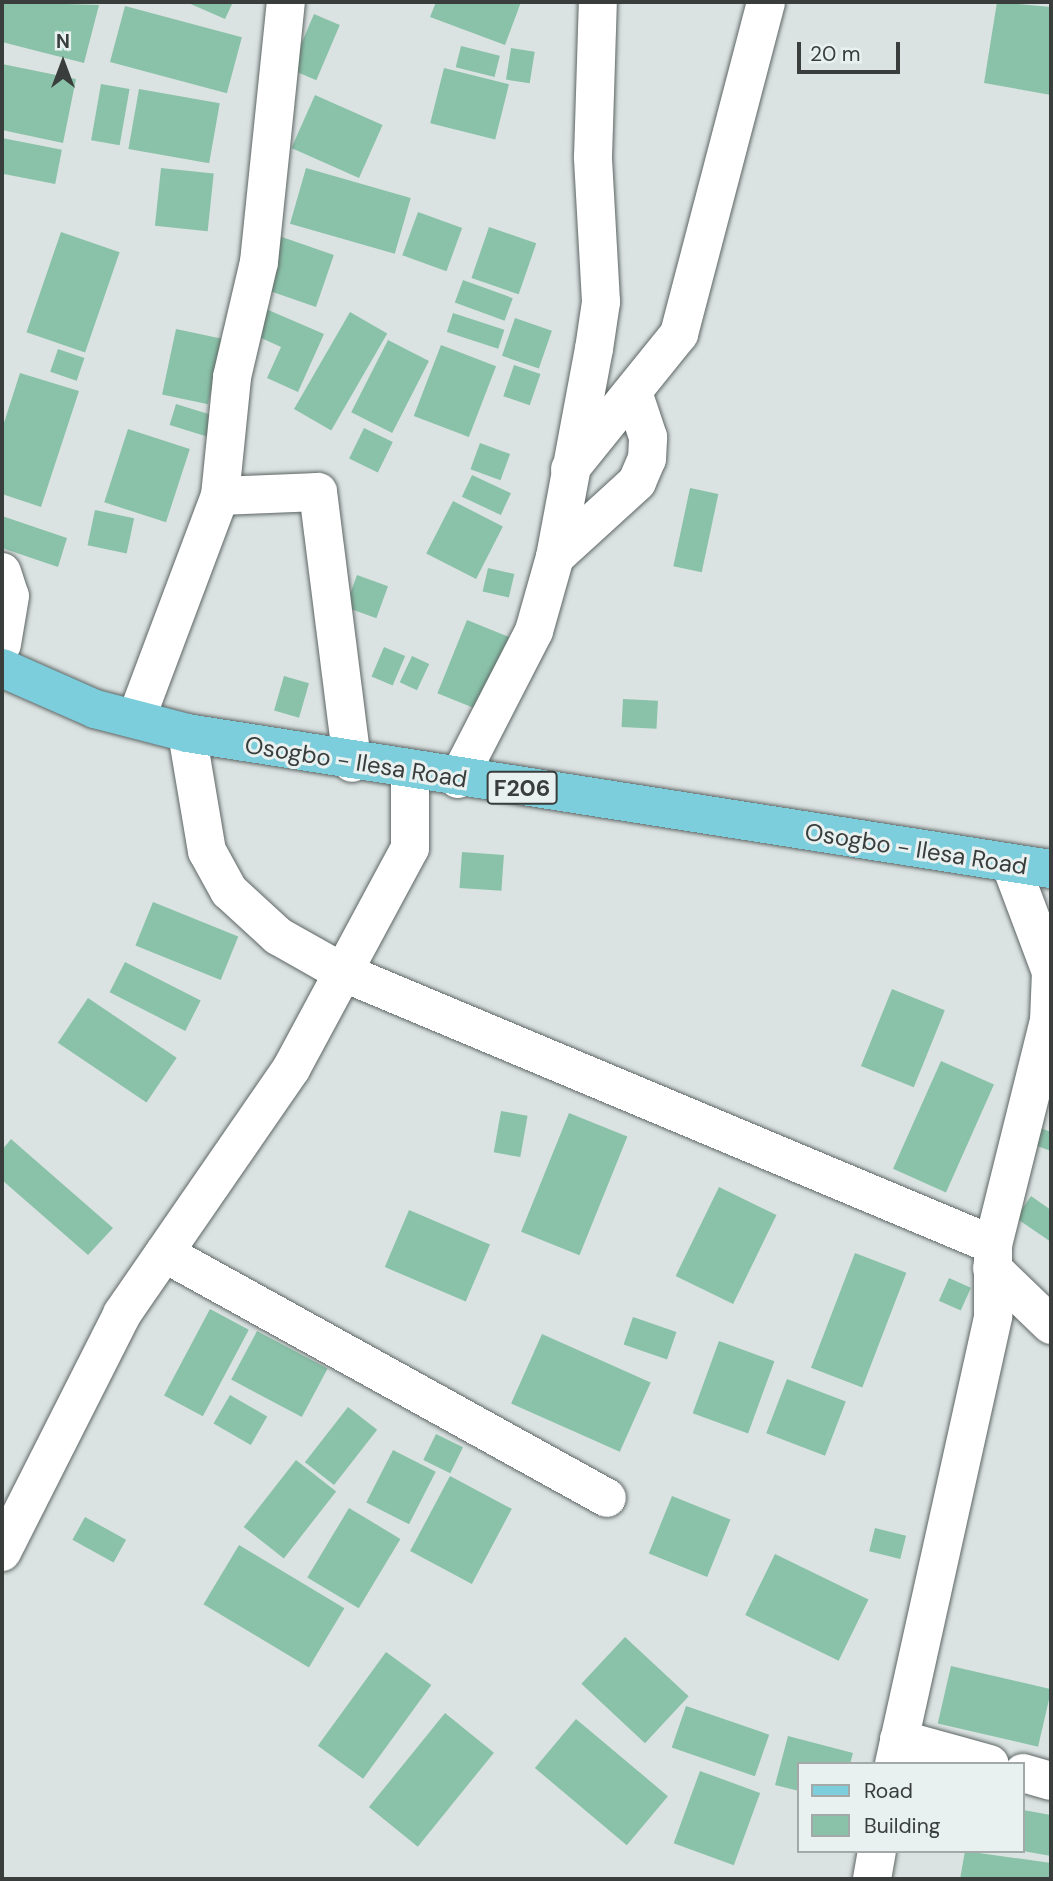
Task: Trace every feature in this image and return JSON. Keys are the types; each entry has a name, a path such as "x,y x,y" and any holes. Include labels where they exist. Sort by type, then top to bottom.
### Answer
{"main road":[{"name":"Osogbo - Ilesa Road","path":"2,668 95,709 187,733 352,763 1051,869"}],"street":[{"path":"136,719 220,496 232,377 260,262 286,2"},
{"path":"458,779 534,631 555,557 601,302 593,158 598,2"},
{"path":"570,470 634,395 646,369 679,334 766,2"},
{"path":"555,557 637,482 648,459 648,437 634,395"},
{"path":"220,496 318,492 352,763"},
{"path":"2,572 10,596 2,644"},
{"path":"187,733 208,851 229,891 278,936 342,972 992,1256 1051,1325"},
{"path":"2,1552 122,1314 291,1069 410,848 410,772"},
{"path":"976,1762 896,1751 993,1315 992,1256 1049,1021 1051,972 1010,863"},
{"path":"164,1253 607,1498"},
{"path":"1025,1774 1051,1781"},
{"path":"872,1879 877,1853"}],"building":[{"path":"2,2 99,5 84,63 2,42"},
{"path":"186,2 233,2 225,19"},
{"path":"436,2 521,2 505,45 430,17"},
{"path":"997,2 1051,7 1051,95 984,83"},
{"path":"125,6 242,37 227,93 110,62"},
{"path":"314,14 340,25 316,80 291,69"},
{"path":"461,46 500,56 494,77 456,67"},
{"path":"511,48 535,52 530,83 506,80"},
{"path":"2,64 76,79 63,143 2,130"},
{"path":"444,68 509,84 495,140 430,123"},
{"path":"101,84 130,89 120,145 91,140"},
{"path":"139,89 220,103 209,163 128,149"},
{"path":"315,95 383,125 359,178 291,148"},
{"path":"2,138 62,150 55,184 2,174"},
{"path":"161,168 214,174 208,231 155,226"},
{"path":"306,168 411,198 395,254 290,224"},
{"path":"418,212 462,228 446,271 402,255"},
{"path":"489,227 536,243 519,294 471,278"},
{"path":"61,232 120,252 85,352 26,332"},
{"path":"279,236 334,255 316,307 261,288"},
{"path":"463,280 513,298 505,321 455,303"},
{"path":"259,306 324,334 298,392 267,378 281,347 248,332"},
{"path":"350,312 387,334 331,430 294,409"},
{"path":"453,313 504,330 498,349 447,332"},
{"path":"515,318 552,331 539,369 502,356"},
{"path":"176,329 222,339 208,404 162,395"},
{"path":"388,340 429,361 392,433 351,412"},
{"path":"441,345 496,366 469,437 414,416"},
{"path":"58,349 84,358 77,381 50,372"},
{"path":"514,365 540,374 530,405 503,396"},
{"path":"20,373 79,391 41,507 2,494 2,429"},
{"path":"176,404 213,415 207,436 170,425"},
{"path":"364,428 393,442 378,473 349,459"},
{"path":"128,429 190,449 166,522 104,502"},
{"path":"480,443 510,454 500,480 470,469"},
{"path":"472,475 511,493 501,515 462,497"},
{"path":"690,488 718,494 702,572 673,566"},
{"path":"453,501 503,526 476,579 426,554"},
{"path":"95,510 134,518 127,554 88,545"},
{"path":"2,516 67,538 58,567 2,548"},
{"path":"488,568 514,574 509,597 483,591"},
{"path":"357,575 388,586 376,618 345,607"},
{"path":"467,620 510,637 480,710 437,693"},
{"path":"384,647 405,656 393,685 371,676"},
{"path":"412,656 429,664 417,690 400,682"},
{"path":"284,676 309,683 299,718 274,711"},
{"path":"623,699 658,701 656,729 622,727"},
{"path":"462,852 504,855 501,891 459,888"},
{"path":"153,902 238,936 221,980 135,946"},
{"path":"125,962 201,1001 185,1031 110,992"},
{"path":"892,989 945,1010 914,1087 861,1066"},
{"path":"88,998 177,1058 147,1103 58,1043"},
{"path":"941,1061 994,1085 946,1192 893,1169"},
{"path":"501,1111 528,1116 520,1157 494,1152"},
{"path":"569,1113 627,1137 579,1255 521,1232"},
{"path":"1035,1126 1051,1132 1051,1151 1029,1143"},
{"path":"11,1139 113,1228 88,1255 2,1180 2,1150"},
{"path":"719,1187 777,1215 733,1304 676,1276"},
{"path":"1031,1196 1051,1210 1051,1242 1016,1218"},
{"path":"409,1210 490,1244 466,1301 385,1267"},
{"path":"855,1253 906,1273 862,1388 811,1368"},
{"path":"949,1278 971,1288 961,1311 939,1301"},
{"path":"210,1309 249,1330 203,1416 164,1396"},
{"path":"633,1317 676,1332 667,1359 624,1344"},
{"path":"257,1331 328,1369 302,1417 231,1380"},
{"path":"542,1334 651,1382 620,1452 511,1403"},
{"path":"719,1341 774,1361 748,1434 693,1413"},
{"path":"787,1379 846,1402 825,1456 766,1433"},
{"path":"230,1395 267,1416 251,1445 214,1424"},
{"path":"348,1407 377,1430 334,1485 305,1462"},
{"path":"436,1434 463,1447 450,1473 423,1460"},
{"path":"393,1450 436,1472 409,1524 366,1503"},
{"path":"296,1460 336,1491 284,1558 244,1527"},
{"path":"450,1476 512,1509 472,1584 410,1551"},
{"path":"672,1496 730,1520 707,1577 649,1553"},
{"path":"349,1508 400,1539 359,1608 307,1577"},
{"path":"85,1517 126,1540 114,1563 72,1540"},
{"path":"875,1528 906,1536 900,1559 869,1551"},
{"path":"239,1545 344,1608 309,1667 203,1604"},
{"path":"775,1554 868,1600 839,1661 745,1615"},
{"path":"625,1637 689,1696 645,1743 581,1684"},
{"path":"386,1652 431,1685 363,1779 318,1746"},
{"path":"951,1666 1051,1689 1038,1747 938,1723"},
{"path":"686,1706 769,1735 755,1776 672,1748"},
{"path":"445,1713 494,1753 418,1847 369,1807"},
{"path":"576,1719 668,1796 627,1845 535,1768"},
{"path":"788,1736 853,1753 851,1762 797,1762 797,1790 775,1785"},
{"path":"700,1771 760,1793 734,1865 674,1843"},
{"path":"1025,1810 1051,1815 1051,1856 1025,1851"},
{"path":"965,1853 1051,1863 1051,1879 960,1879"}]}
